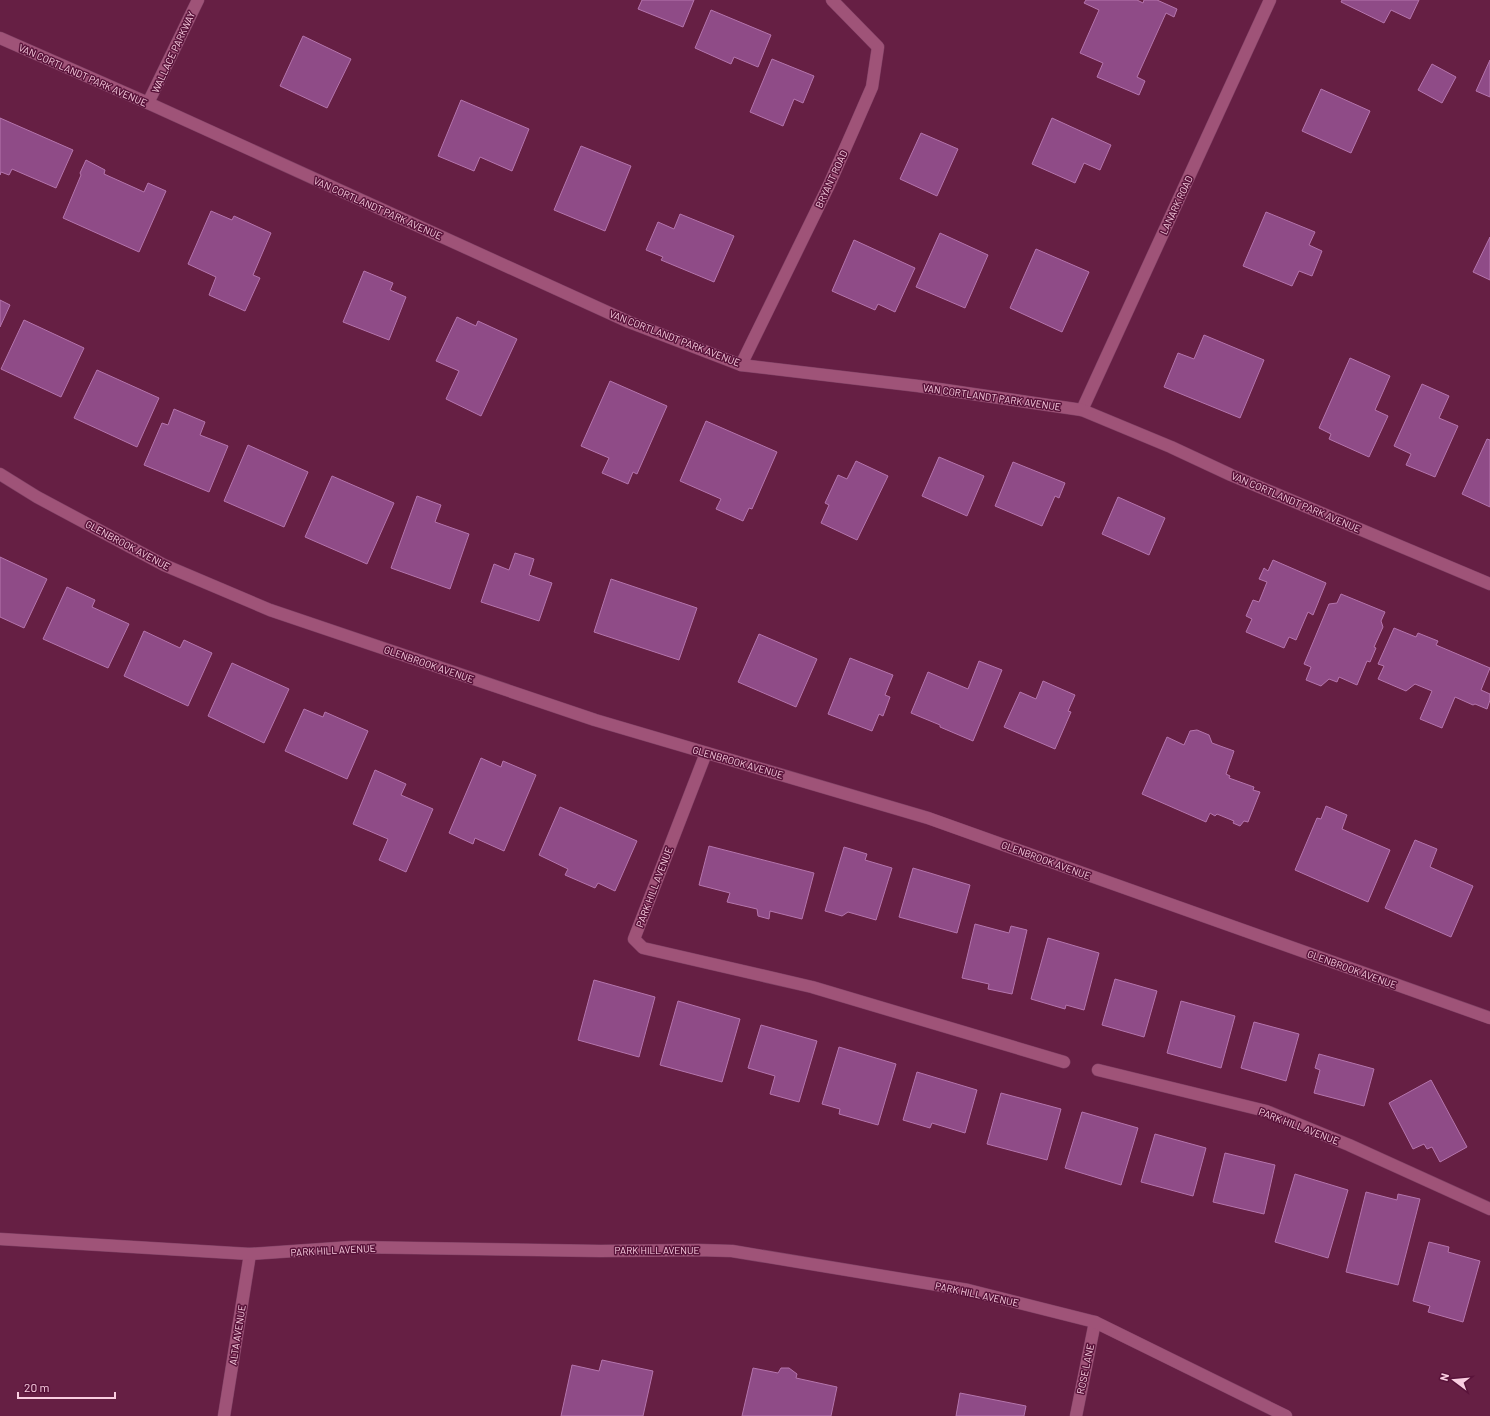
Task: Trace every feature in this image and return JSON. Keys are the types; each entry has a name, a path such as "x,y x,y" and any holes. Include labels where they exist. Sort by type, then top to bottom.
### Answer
{"street":[{"name":"WALLACE PARKWAY","path":"148,103 198,0"},
{"name":"BRYANT ROAD","path":"742,365 829,185 872,86 878,47 832,0"},
{"name":"LANARK ROAD","path":"1082,410 1270,0"},
{"name":"VAN CORTLANDT PARK AVENUE","path":"0,38 148,103 629,322 742,365 918,386 1082,410 1171,447 1231,475 1490,584"},
{"name":"GLENBROOK AVENUE","path":"0,474 37,497 164,565 270,610 595,720 928,818 1490,1018"},
{"name":"PARK HILL AVENUE","path":"706,753 634,939 643,948 812,987 1064,1062"},
{"name":"PARK HILL AVENUE","path":"1098,1070 1266,1112 1349,1145 1490,1209"},
{"name":"PARK HILL AVENUE","path":"0,1239 250,1254 352,1247 600,1251 732,1251 968,1290 1095,1322 1286,1416"},
{"name":"ALTA AVENUE","path":"224,1416 250,1254"},
{"name":"ROSE LANE","path":"1076,1416 1095,1322"}],"building":[{"path":"642,0 694,0 683,27 638,9"},
{"path":"1086,0 1137,0 1143,3 1144,0 1157,0 1177,9 1174,17 1166,13 1137,77 1145,81 1139,95 1097,77 1103,63 1080,53 1099,10 1084,3"},
{"path":"1342,0 1419,0 1410,19 1391,10 1384,23 1341,2"},
{"path":"711,10 771,35 758,67 734,57 731,64 695,48"},
{"path":"303,36 351,59 327,108 280,86"},
{"path":"772,59 814,76 803,103 794,99 783,126 750,112"},
{"path":"1490,60 1490,97 1476,91"},
{"path":"1432,64 1456,77 1442,103 1418,90"},
{"path":"1321,89 1370,111 1351,153 1302,131"},
{"path":"461,100 529,129 512,171 480,157 474,171 438,156"},
{"path":"0,118 73,150 56,188 12,169 9,175 1,172 0,175"},
{"path":"1052,118 1111,145 1100,170 1084,163 1075,183 1032,164"},
{"path":"921,133 958,149 937,196 900,179"},
{"path":"581,146 631,166 605,231 554,210"},
{"path":"86,160 105,170 104,174 144,192 148,183 166,191 139,252 63,218"},
{"path":"211,211 232,220 234,216 271,233 253,275 260,278 245,311 209,295 216,277 188,264"},
{"path":"1266,212 1315,232 1309,245 1322,251 1312,276 1299,271 1292,286 1243,266"},
{"path":"680,214 734,236 714,282 661,260 663,257 646,250 658,222 674,229"},
{"path":"940,233 988,255 965,308 916,287"},
{"path":"1490,237 1490,280 1473,272"},
{"path":"854,240 915,268 895,312 878,304 875,310 832,291"},
{"path":"1036,249 1089,272 1062,332 1010,308"},
{"path":"364,271 393,283 390,290 406,297 389,340 343,322"},
{"path":"0,300 10,305 0,327"},
{"path":"457,317 476,326 478,321 517,339 481,416 446,399 459,371 436,361"},
{"path":"24,320 84,348 61,397 1,369"},
{"path":"1204,335 1264,360 1240,418 1164,387 1178,353 1194,359"},
{"path":"1350,358 1390,376 1375,410 1388,416 1369,457 1329,439 1331,434 1319,428"},
{"path":"97,370 159,398 137,447 74,418"},
{"path":"610,381 667,406 637,474 633,472 628,484 602,473 609,458 581,446"},
{"path":"1422,384 1449,396 1439,418 1458,426 1435,477 1406,465 1411,454 1394,446"},
{"path":"174,409 205,422 200,435 228,446 209,492 144,465 162,423 168,425"},
{"path":"706,421 777,452 752,509 749,508 743,521 716,509 721,499 680,481"},
{"path":"1487,439 1490,440 1490,507 1462,494"},
{"path":"248,445 308,472 284,527 224,501"},
{"path":"939,457 984,476 967,516 922,496"},
{"path":"856,461 888,476 857,540 821,523 829,505 825,503 838,475 847,479"},
{"path":"1013,462 1065,483 1059,498 1055,496 1042,526 995,506"},
{"path":"332,476 394,503 367,564 305,537"},
{"path":"417,496 441,505 435,522 469,534 450,589 391,568"},
{"path":"1118,497 1165,518 1149,555 1102,534"},
{"path":"515,553 534,559 529,575 552,583 539,621 481,602 494,564 509,570"},
{"path":"0,557 47,579 24,628 0,617"},
{"path":"1273,560 1326,583 1313,615 1308,612 1296,640 1289,637 1284,648 1246,632 1252,619 1246,616 1253,600 1259,602 1267,582 1259,579 1264,568 1268,571"},
{"path":"611,579 697,608 679,660 594,632"},
{"path":"67,587 95,600 92,607 129,624 108,668 43,639"},
{"path":"1341,594 1385,612 1381,621 1383,627 1374,647 1376,648 1370,662 1367,661 1357,685 1339,677 1337,682 1329,679 1321,686 1306,680 1311,667 1304,664 1329,604 1337,603"},
{"path":"1394,628 1416,637 1418,633 1438,641 1436,645 1490,668 1481,690 1490,694 1487,709 1455,697 1442,728 1420,719 1432,691 1415,684 1406,691 1378,679 1384,666 1378,664"},
{"path":"144,631 180,648 184,640 212,653 188,706 124,676"},
{"path":"759,634 817,659 796,707 738,682"},
{"path":"850,658 893,675 885,695 890,697 883,716 879,714 872,731 828,714"},
{"path":"979,661 1002,670 973,741 911,713 928,672 968,689"},
{"path":"232,663 289,689 264,743 208,716"},
{"path":"1043,681 1075,695 1068,711 1071,712 1055,749 1004,727 1020,692 1036,699"},
{"path":"304,709 323,717 325,712 368,731 347,779 285,751"},
{"path":"1197,730 1209,735 1212,743 1234,751 1226,774 1230,776 1229,778 1254,787 1253,790 1260,792 1248,822 1244,821 1240,826 1233,823 1234,821 1217,814 1215,816 1210,813 1206,822 1142,794 1167,737 1184,745 1190,731"},
{"path":"481,758 501,767 503,761 536,775 504,851 475,838 473,844 449,833"},
{"path":"375,770 406,784 401,795 433,809 406,872 379,860 388,839 353,824"},
{"path":"1326,806 1347,815 1342,829 1390,850 1368,902 1295,870 1317,818 1321,819"},
{"path":"560,807 637,841 615,891 598,883 595,888 565,875 568,869 539,855"},
{"path":"1415,840 1437,849 1430,867 1473,886 1451,937 1385,908"},
{"path":"709,846 814,873 802,919 770,911 769,919 758,916 757,909 727,902 730,893 699,885"},
{"path":"844,847 867,854 865,860 892,868 876,920 848,912 842,916 825,911"},
{"path":"913,868 970,885 957,933 899,917"},
{"path":"975,924 1009,933 1011,926 1027,930 1012,994 988,989 989,984 962,978"},
{"path":"1048,938 1099,953 1084,1010 1066,1005 1065,1009 1031,999"},
{"path":"1115,979 1157,991 1144,1037 1102,1025"},
{"path":"594,980 655,997 639,1057 578,1040"},
{"path":"678,1001 740,1019 722,1082 660,1065"},
{"path":"1181,1001 1235,1016 1221,1068 1167,1053"},
{"path":"1254,1022 1299,1034 1286,1081 1241,1068"},
{"path":"761,1025 817,1041 799,1102 770,1094 775,1076 748,1068"},
{"path":"839,1047 896,1064 878,1125 839,1114 840,1109 822,1104"},
{"path":"1319,1054 1374,1069 1364,1106 1314,1093 1320,1070 1315,1068"},
{"path":"917,1072 977,1090 965,1133 932,1123 930,1128 903,1120"},
{"path":"1431,1080 1467,1147 1440,1162 1432,1147 1427,1149 1424,1144 1413,1149 1389,1103"},
{"path":"1001,1093 1061,1109 1047,1160 987,1144"},
{"path":"1082,1112 1138,1128 1121,1185 1065,1168"},
{"path":"1155,1134 1206,1148 1193,1196 1141,1182"},
{"path":"1225,1153 1275,1165 1264,1214 1213,1202"},
{"path":"1295,1174 1348,1190 1328,1258 1275,1242"},
{"path":"1366,1192 1397,1200 1398,1194 1420,1199 1398,1285 1346,1272"},
{"path":"1429,1242 1449,1247 1448,1252 1480,1261 1463,1322 1428,1312 1430,1306 1413,1301"},
{"path":"602,1360 653,1371 643,1416 561,1416 572,1365 599,1371"},
{"path":"753,1368 778,1373 781,1368 789,1368 797,1374 796,1378 837,1387 831,1416 742,1416"},
{"path":"960,1393 1026,1406 1024,1416 956,1416"}]}
